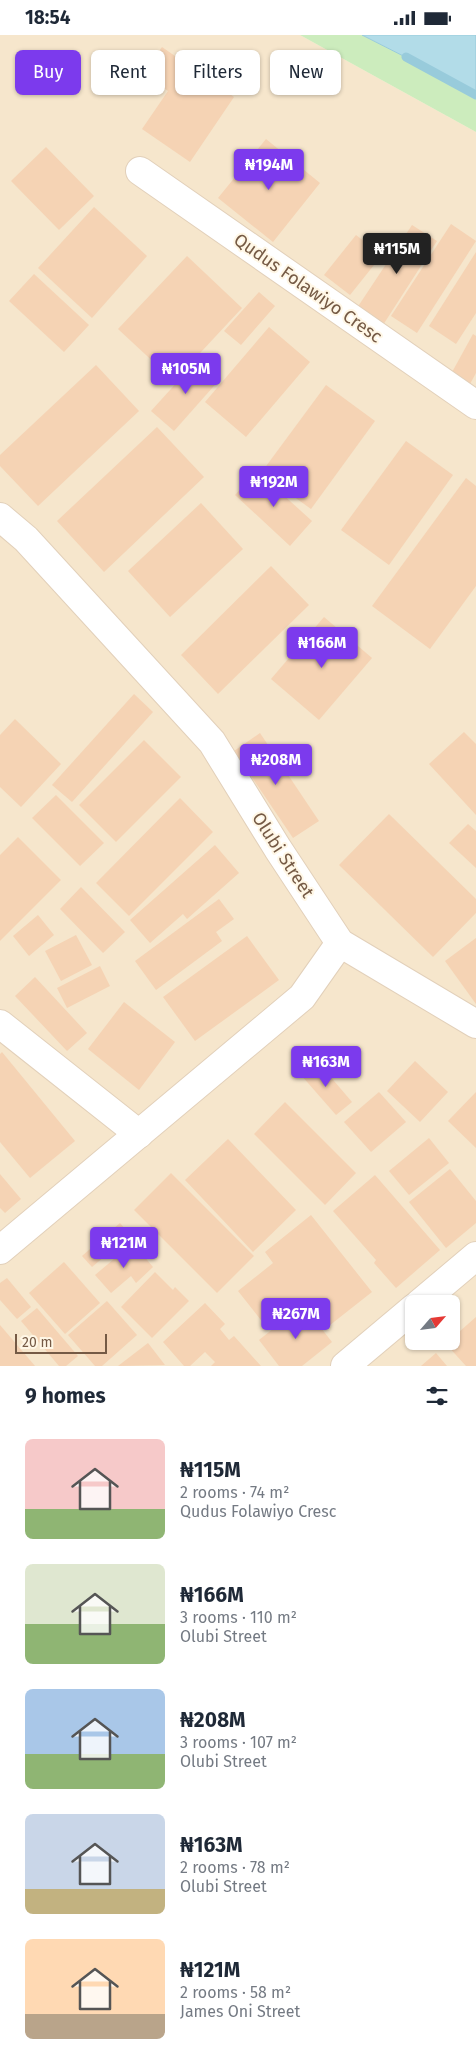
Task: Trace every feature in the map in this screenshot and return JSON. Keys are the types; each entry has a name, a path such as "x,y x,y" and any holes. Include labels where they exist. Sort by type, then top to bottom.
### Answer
{"street":[{"name":"Qudus Folawiyo Cresc","path":"140,171 476,405"},
{"name":"Olubi Street","path":"0,517 33,547 212,742 278,849 340,943 476,1024"},
{"path":"0,1250 302,997 340,943"},
{"path":"0,1024 139,1134"},
{"path":"430,1295 476,1256"},
{"path":"345,1366 405,1316"}],"shaded area":[{"path":"0,35 300,35 327,50 270,50 270,95 341,95 341,58 476,132 476,1366 0,1366"}],"green space":[{"path":"300,35 362,35 476,93 476,132 341,58 341,50 327,50"}],"water":[{"path":"362,35 476,35 476,93"}],"building":[{"path":"162,47 175,56 175,95 231,95 234,97 190,162 142,129 168,91 165,89 165,50 160,50"},
{"path":"266,139 320,183 273,242 218,198"},
{"path":"46,147 94,196 59,230 11,181"},
{"path":"94,207 147,256 92,318 38,268"},
{"path":"451,224 476,241 417,333 391,316"},
{"path":"412,225 437,241 383,325 357,308"},
{"path":"356,235 382,255 350,295 324,275"},
{"path":"476,252 476,313 456,344 429,326"},
{"path":"187,256 242,308 174,381 118,329"},
{"path":"34,274 89,325 64,352 9,301"},
{"path":"259,292 275,306 241,345 224,331"},
{"path":"269,327 310,362 246,437 205,402"},
{"path":"473,334 476,336 476,373 470,384 451,374"},
{"path":"199,358 221,378 174,431 151,411"},
{"path":"96,365 139,411 38,506 0,466 0,455"},
{"path":"326,385 375,421 311,509 261,473"},
{"path":"157,427 204,477 104,572 57,521"},
{"path":"406,441 453,475 389,565 341,530"},
{"path":"257,471 312,521 290,546 235,495"},
{"path":"466,478 476,486 476,586 430,649 372,606"},
{"path":"201,503 243,549 170,617 128,571"},
{"path":"271,566 309,605 218,694 181,655"},
{"path":"324,617 372,658 319,720 271,679"},
{"path":"134,694 153,712 72,802 52,785"},
{"path":"15,719 61,764 21,807 0,787 0,735"},
{"path":"464,732 476,744 476,815 429,764"},
{"path":"260,733 319,821 293,838 234,751"},
{"path":"144,740 181,777 116,842 79,805"},
{"path":"56,795 104,843 80,866 32,818"},
{"path":"180,798 213,832 129,916 96,883"},
{"path":"389,814 476,899 476,913 433,957 339,865"},
{"path":"468,824 476,831 476,868 449,843"},
{"path":"18,837 61,880 0,941 0,855"},
{"path":"215,845 239,873 187,919 183,914 150,943 130,920"},
{"path":"81,887 125,932 103,953 60,909"},
{"path":"219,899 234,919 216,932 222,941 156,990 135,961"},
{"path":"38,915 54,935 29,956 13,936"},
{"path":"76,935 92,965 61,981 45,951"},
{"path":"247,936 279,980 195,1041 163,997"},
{"path":"476,938 476,1004 445,961"},
{"path":"100,966 110,986 67,1008 57,988"},
{"path":"35,977 87,1033 67,1051 15,996"},
{"path":"124,1002 175,1042 139,1090 88,1049"},
{"path":"2,1052 75,1141 30,1178 0,1142 0,1054"},
{"path":"317,1061 352,1102 336,1115 301,1075"},
{"path":"415,1061 448,1092 420,1122 387,1091"},
{"path":"379,1092 406,1122 371,1152 344,1122"},
{"path":"476,1092 476,1148 448,1121"},
{"path":"285,1102 356,1173 325,1205 254,1134"},
{"path":"429,1138 449,1163 409,1195 389,1171"},
{"path":"228,1139 296,1210 253,1252 185,1180"},
{"path":"450,1169 476,1201 476,1223 446,1248 409,1202"},
{"path":"171,1173 254,1256 217,1293 134,1210"},
{"path":"0,1174 21,1199 5,1213 0,1208"},
{"path":"375,1175 440,1250 396,1288 374,1263 376,1260 333,1211"},
{"path":"311,1215 372,1292 325,1329 303,1301 268,1329 238,1291 273,1263 265,1252"},
{"path":"120,1223 130,1235 92,1267 82,1256"},
{"path":"133,1243 153,1267 136,1283 131,1276 111,1293 95,1275"},
{"path":"64,1262 100,1303 65,1334 29,1293"},
{"path":"155,1272 173,1290 175,1287 189,1301 152,1338 121,1307"},
{"path":"7,1278 31,1307 17,1319 0,1300 0,1283"},
{"path":"107,1301 137,1335 102,1366 95,1366 68,1335"},
{"path":"205,1303 225,1324 220,1329 229,1340 234,1336 261,1366 211,1366 215,1362 205,1352 190,1366 184,1366 163,1342"},
{"path":"303,1305 332,1342 302,1366 279,1366 259,1340"},
{"path":"37,1308 78,1356 66,1366 59,1366 21,1321"},
{"path":"476,1317 476,1366 466,1366 451,1350 460,1350 460,1331"},
{"path":"0,1325 35,1366 0,1366"},
{"path":"148,1343 165,1365 118,1366"},
{"path":"436,1353 447,1366 421,1366"}],"waterway":[{"path":"406,57 476,95"}]}
